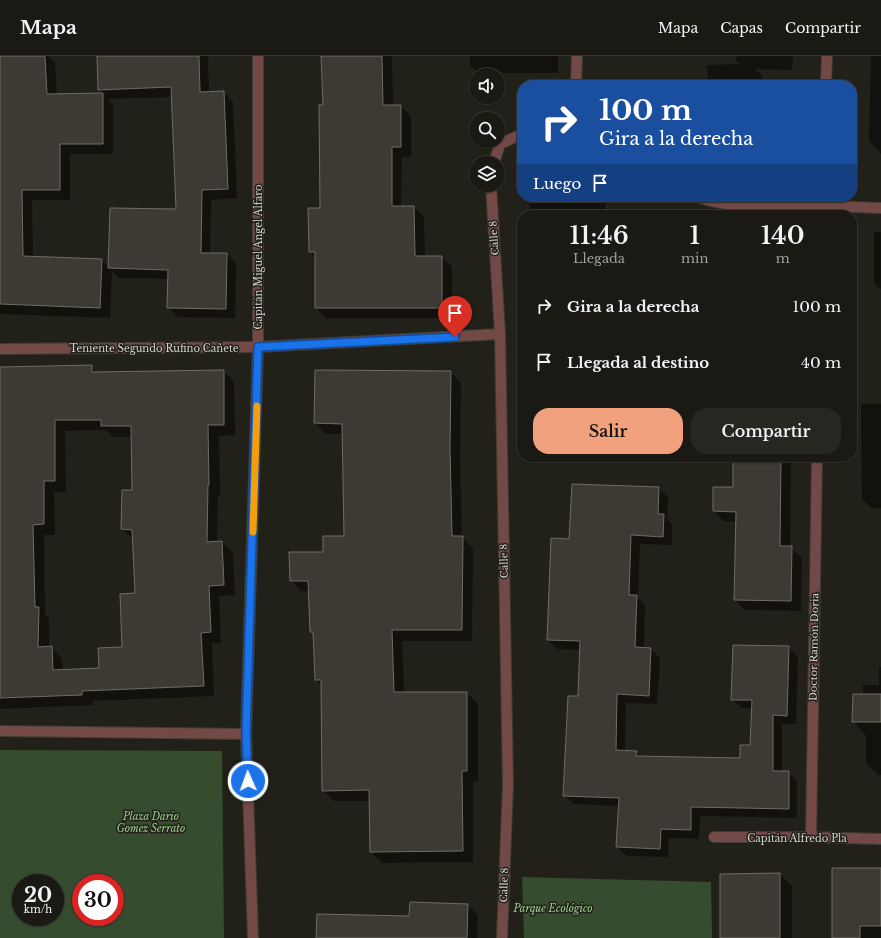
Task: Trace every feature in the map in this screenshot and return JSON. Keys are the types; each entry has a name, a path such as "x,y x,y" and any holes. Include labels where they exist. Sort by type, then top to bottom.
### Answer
{"street":[{"name":"Capitán Miguel Angel Alfaro","path":"253,938 246,734 258,347 258,56"},
{"path":"576,80 577,56"},
{"path":"826,80 827,56"},
{"path":"496,156 500,144 517,136"},
{"name":"Calle 8","path":"491,192 500,334 508,784 502,938"},
{"path":"720,202 741,206 881,208"},
{"name":"Teniente Segundo Rufino Cañete","path":"0,349 258,347 500,334"},
{"name":"Doctor Ramón Doria","path":"811,837 817,462"},
{"path":"0,731 246,734"},
{"name":"Capitán Alfredo Pla","path":"714,837 881,839"}],"green space":[{"name":"Plaza Dario Gomez Serrato","path":"0,750 222,751 224,938 0,938"},
{"name":"Parque Ecológico","path":"522,877 711,882 712,938 524,938"}],"building":[{"path":"0,56 45,56 47,94 103,93 103,144 60,144 60,190 22,190 23,256 102,259 100,308 0,304"},
{"path":"97,56 199,56 200,92 224,91 228,189 202,190 201,253 227,253 226,309 167,308 168,270 108,268 110,208 176,209 171,87 98,90"},
{"path":"321,56 382,56 383,105 401,105 401,147 392,147 392,206 414,206 415,256 442,256 442,308 315,308 315,252 309,252 308,208 320,208 319,105 323,105"},
{"path":"92,365 92,372 224,370 224,425 208,425 209,485 207,542 222,541 224,585 209,586 211,632 201,633 204,686 82,691 82,695 0,698 0,367","holes":["55,420 101,420 101,426 131,426 132,490 122,490 121,529 132,530 135,593 120,594 122,647 98,648 99,668 53,670 52,646 38,647 39,607 35,607 33,525 44,524 44,481 55,481"]},
{"path":"315,370 451,371 450,448 452,536 463,536 462,630 392,630 394,692 467,692 467,771 462,771 463,851 370,852 369,790 322,791 321,680 315,680 313,632 310,632 308,581 290,581 289,552 323,552 323,536 344,536 342,424 314,423"},
{"path":"733,462 781,462 780,546 792,546 791,601 734,600 736,512 713,511 713,487 733,487"},
{"path":"572,484 659,487 658,514 664,514 663,537 631,535 629,595 637,595 635,647 651,648 649,696 617,694 616,750 637,751 636,756 740,758 740,745 750,745 752,700 731,700 733,645 789,646 787,716 773,715 773,771 789,771 789,809 691,807 691,830 661,829 660,849 616,847 619,798 563,796 568,696 578,696 580,641 547,640 551,538 569,539"},
{"path":"853,694 881,694 881,722 852,722"},
{"path":"832,868 881,868 881,926 860,926 860,938 832,938"},
{"path":"780,873 780,938 720,938 720,874"},
{"path":"410,902 468,904 467,938 316,938 317,914 409,916"}],"slow traffic":[{"path":"253,532 257,406"}],"route":[{"path":"248,781 246,734 258,347 455,337"}]}
